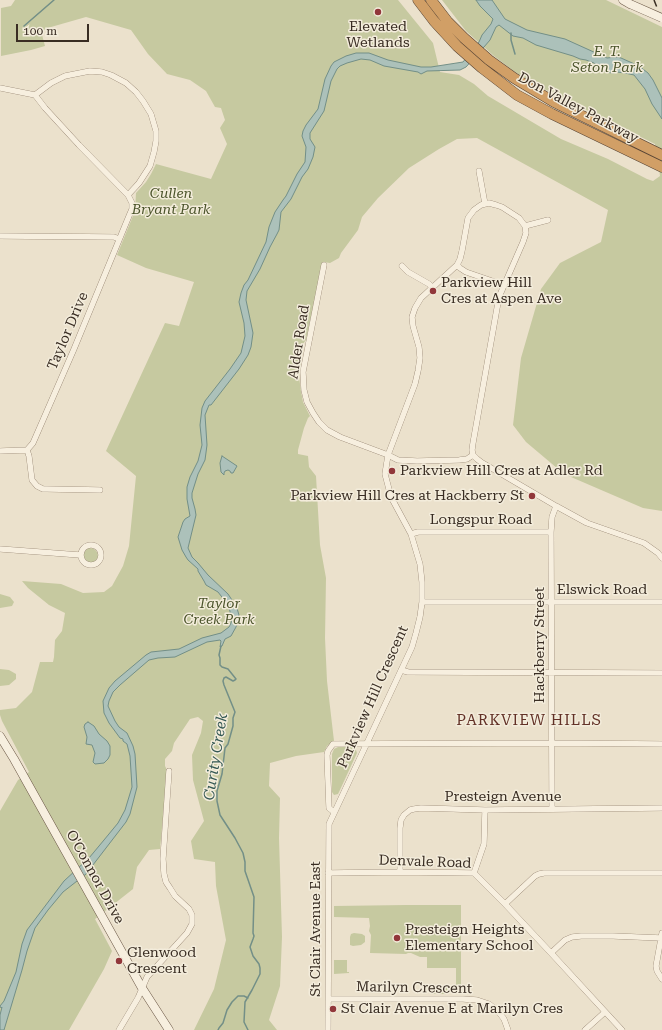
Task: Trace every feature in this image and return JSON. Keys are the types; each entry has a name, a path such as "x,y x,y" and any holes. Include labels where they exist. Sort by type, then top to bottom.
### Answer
{"highway":[{"name":"Don Valley Parkway","path":"418,0 434,21 457,46 485,64 514,78 541,95 658,153"},
{"name":"Don Valley Parkway","path":"431,0 485,64 512,91 552,114 660,166"}],"main road":[{"path":"626,2 662,18"},
{"name":"O'Connor Drive","path":"0,736 142,988 168,1030"}],"street":[{"path":"0,88 35,95 79,145 128,195 139,183 150,166 156,141 156,131 151,114 136,92 126,83 111,75 102,72 90,71 65,76 51,82 35,95"},
{"path":"479,171 485,204"},
{"name":"Taylor Drive","path":"27,450 33,443 132,210 132,203 128,195"},
{"path":"504,286 466,272 457,265 460,259 470,214 477,208 489,203 502,207 519,218 525,226 526,233 523,242 504,286 499,297 473,443 473,455 477,460 556,506 588,523 639,541 658,553 662,558"},
{"path":"525,226 548,220"},
{"path":"0,236 114,237 119,239"},
{"name":"Alder Road","path":"324,265 303,372 304,390 307,402 316,418 327,430 340,437 398,460 459,460 466,459 473,455"},
{"name":"Parkview Hill Crescent","path":"328,827 401,670 416,633 420,618 422,582 420,564 411,534 391,497 386,474 388,455 415,384 418,370 420,358 412,320 413,313 417,303 432,287 457,265"},
{"path":"402,266 408,272 432,287"},
{"path":"0,451 27,450 32,480 37,486 47,489 100,490"},
{"name":"Hackberry Street","path":"552,809 551,532 552,518 556,506"},
{"name":"Longspur Road","path":"411,534 418,532 551,532"},
{"path":"0,549 80,555"},
{"name":"Elswick Road","path":"422,602 662,602"},
{"path":"401,670 408,672 662,673"},
{"path":"334,812 329,808 327,755 333,744 662,744"},
{"path":"120,1030 138,998 147,977 187,933 192,920 192,915 189,909 175,896 166,882 164,874 163,859 169,771"},
{"name":"Presteign Avenue","path":"400,872 401,820 410,810 421,808 485,810 662,808"},
{"path":"474,873 484,844 485,810"},
{"name":"St Clair Avenue East","path":"328,827 328,1030"},
{"name":"Denvale Road","path":"328,873 474,873 505,904 622,1030"},
{"path":"505,904 535,876 544,873 662,873"},
{"path":"551,953 565,940 572,937 661,936 656,966 657,972 662,979"},
{"name":"Marilyn Crescent","path":"329,999 477,1000 490,1004 498,1011 504,1019 508,1030"},
{"path":"585,1030 605,1012"}],"green space":[{"name":"Taylor Creek Park","path":"15,0 398,0 433,43 440,72 459,75 474,84 488,96 561,139 608,159 653,181 660,176 655,144 542,88 515,72 494,56 466,31 442,0 606,0 662,27 662,511 643,508 564,474 526,442 513,425 521,358 541,289 560,263 601,242 608,210 477,138 457,139 409,168 378,198 362,217 358,230 339,258 330,263 323,262 306,340 299,351 301,360 299,377 301,391 303,402 310,416 304,428 298,454 308,456 309,467 316,476 320,545 326,578 325,638 327,681 334,741 327,746 324,752 296,756 270,763 269,786 280,798 279,838 282,937 280,986 269,1020 277,1030 194,1030 214,989 226,940 216,886 215,862 194,859 191,841 204,821 193,780 192,755 201,733 203,721 198,717 190,719 174,743 172,751 165,759 166,787 160,849 149,850 137,867 133,889 95,919 112,951 104,969 69,1030 0,1030 0,811 18,780 29,772 2,721 0,710 16,708 32,692 40,662 53,662 55,640 62,631 65,613 49,605 28,588 22,581 61,584 83,593 104,592 112,586 123,566 129,546 136,476 106,451 165,323 179,326 194,282 146,268 117,255 135,211 136,193 146,182 156,164 211,179 227,144 220,128 225,120 221,108 215,107 206,91 190,80 167,74 148,54 131,30 86,17 41,31 45,46 1,56 1,8 11,6"},
{"path":"90,548 97,553 98,556 93,563 90,564 83,559 82,556 87,549"},
{"path":"0,594 10,597 14,602 12,606 0,608"},
{"path":"0,669 9,670 16,674 16,679 9,685 0,686"},
{"path":"338,747 353,747 357,753 338,794 334,795 332,792 332,754 334,749"},
{"path":"461,905 461,994 452,994 452,986 456,986 456,968 427,968 427,957 420,957 411,953 370,953 371,935 369,931 369,918 334,917 334,906"},
{"path":"354,933 365,936 365,942 361,945 350,945 351,934"},
{"path":"334,960 347,960 347,972 349,973 334,974"},
{"path":"447,986 448,994 431,994 431,987"}],"water":[{"path":"476,0 492,0 505,19 527,30 565,39 607,58 621,58 639,66 648,73 662,98 662,119 652,104 645,89 634,75 617,72 605,72 594,63 536,45 523,38 513,36 499,25 496,27 490,40 484,47 466,67 460,70 427,71 421,74 418,72 384,66 370,60 361,59 347,63 337,69 331,81 324,111 310,133 310,139 315,147 313,157 291,199 281,212 279,230 260,269 247,291 246,300 253,333 248,355 211,405 209,405 205,415 207,445 205,460 198,474 192,493 196,515 188,548 192,557 228,594 236,605 239,615 236,627 231,636 225,639 220,647 220,640 207,642 175,657 149,660 113,692 108,706 119,727 127,733 135,754 137,787 130,814 126,822 86,874 63,892 35,928 4,1030 0,1030 0,1015 2,1007 1,1008 0,1006 4,1001 16,972 22,944 27,930 64,881 89,858 118,823 125,810 132,787 130,756 127,744 120,738 104,713 103,701 109,688 115,681 151,652 179,649 202,638 221,633 229,627 231,623 232,616 225,601 218,592 206,585 198,569 186,557 178,537 183,522 190,516 187,499 187,487 198,461 202,445 200,425 202,408 205,401 241,353 245,336 244,323 239,302 241,293 266,242 269,227 275,212 286,196 305,162 306,147 302,136 303,131 318,109 325,79 331,66 334,62 356,53 369,53 388,60 421,67 463,62 479,42 493,19"},
{"path":"222,456 237,466 233,473 228,470 225,471 224,475 221,472 220,463"},
{"path":"88,722 94,726 110,746 110,755 104,763 95,764 93,762 95,753 92,745 86,744 87,737 84,727"}],"waterway":[{"path":"24,26 54,0"},
{"path":"511,33 511,40 515,54"},
{"name":"Curity Creek","path":"221,646 219,655 220,665 228,669 236,679 233,681 226,677 223,681 235,712 233,726 228,744 225,748 222,774 217,791 217,801 220,815 243,853 245,871 254,897 254,936 250,947 260,968 260,974 245,1002 244,1022 248,1030"},
{"path":"218,1030 223,1023 227,1010 232,1002 238,996 248,998"}],"railway":[{"path":"654,0 662,20"}],"place":[{"name":"Elevated Wetlands","path":"378,12"},
{"name":"Parkview Hill Cres at Aspen Ave","path":"433,291"},
{"name":"Parkview Hill Cres at Adler Rd","path":"392,471"},
{"name":"Parkview Hill Cres at Hackberry St","path":"532,496"},
{"name":"Presteign Heights Elementary School","path":"397,938"},
{"name":"Glenwood Crescent","path":"119,961"},
{"name":"St Clair Avenue E at Marilyn Cres","path":"333,1009"}],"district":[{"name":"PARKVIEW HILLS","path":"529,721"}],"park label":[{"name":"E. T. Seton Park","path":"607,60"},
{"name":"Cullen Bryant Park","path":"171,202"}]}
